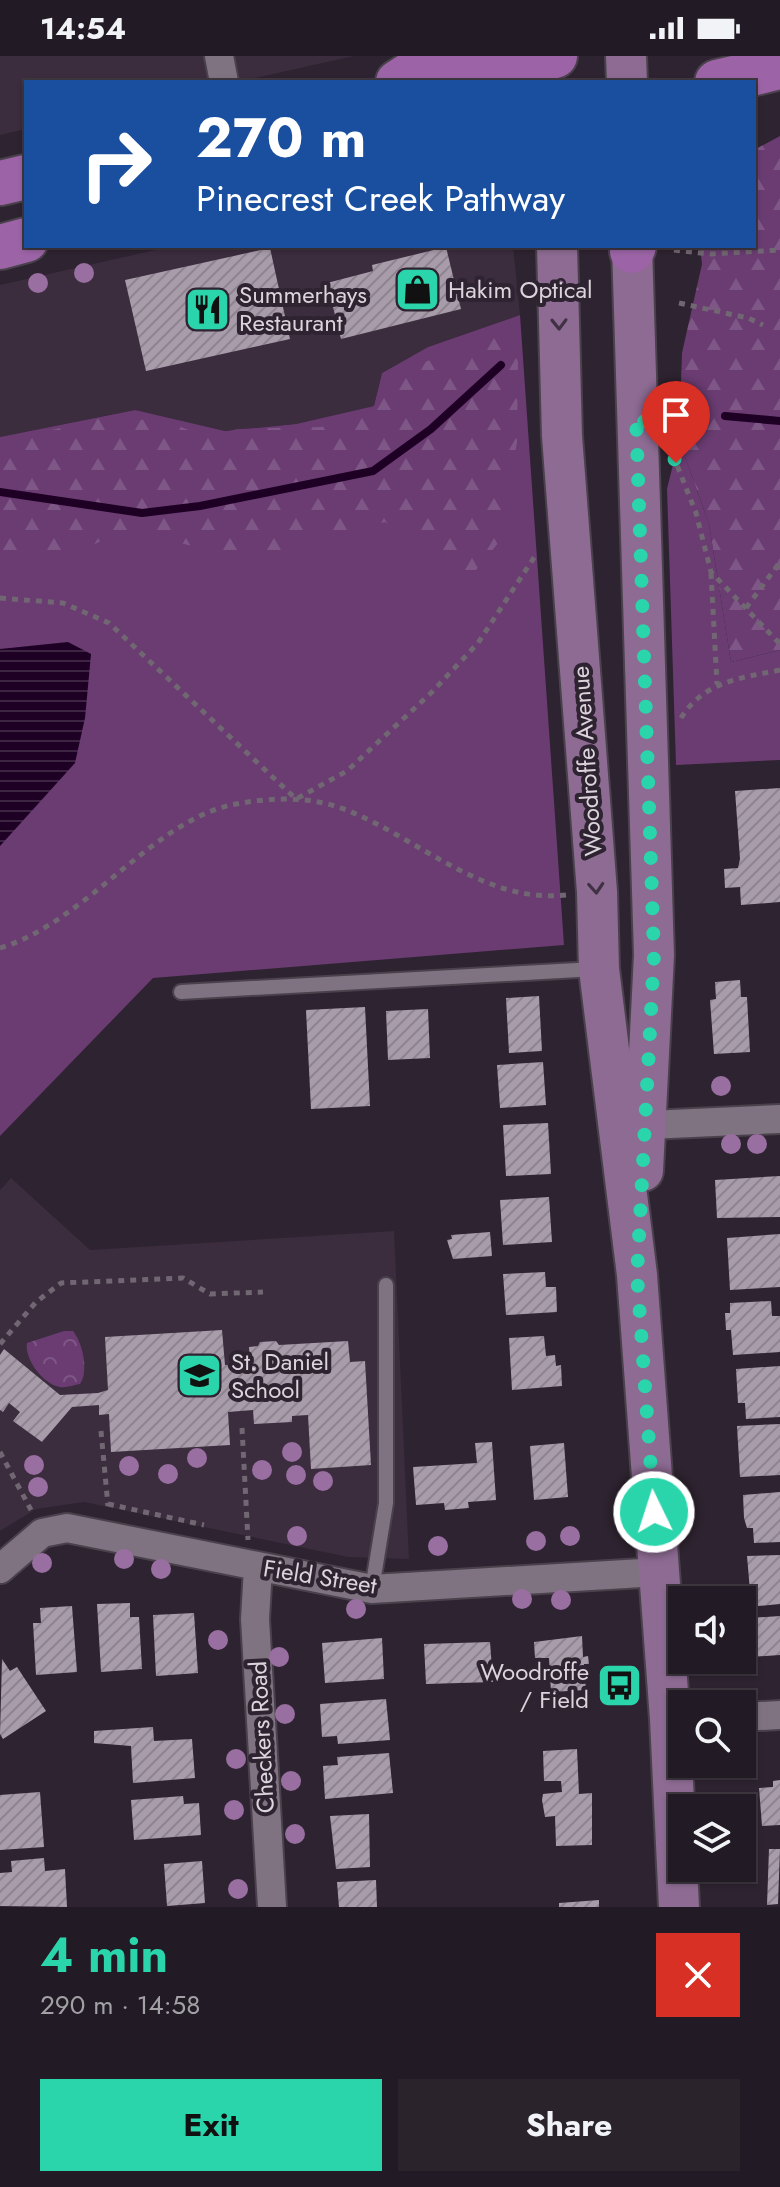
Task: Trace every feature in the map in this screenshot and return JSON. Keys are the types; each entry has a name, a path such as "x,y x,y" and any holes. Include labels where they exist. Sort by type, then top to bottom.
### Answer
{"main road":[{"path":"401,80 439,56"},
{"path":"626,56 627,80"},
{"path":"446,80 550,63"},
{"path":"729,80 780,67"},
{"path":"0,183 24,177"},
{"path":"0,247 24,241"},
{"name":"Woodroffe Avenue","path":"557,248 562,436 597,892 599,969 632,1126"},
{"name":"Woodroffe Avenue","path":"643,248 654,955 632,1126 637,1275 659,1572 673,1690"},
{"name":"Woodroffe Avenue","path":"677,1778 679,1907"}],"street":[{"path":"219,56 224,80"},
{"path":"632,1126 780,1119"},
{"name":"Field Street","path":"42,1533 67,1528 109,1535 372,1589 659,1572"},
{"path":"0,1569 42,1533"},
{"name":"Checkers Road","path":"251,1566 272,1907"},
{"path":"756,1716 780,1715"}],"lane":[{"path":"181,992 599,969"},
{"path":"372,1589 386,1503 386,1285"}],"path":[{"path":"643,248 710,254 780,250"},
{"path":"679,303 748,318 763,325"},
{"path":"671,450 696,513 711,572 717,684"},
{"path":"296,799 347,771 432,692 478,643 542,544"},
{"path":"746,608 780,562"},
{"path":"711,572 780,644"},
{"path":"0,598 63,603 109,623 296,799"},
{"path":"677,724 691,701 717,684 780,670"},
{"path":"0,948 41,930 200,814 233,804 296,799 349,810 427,853 512,891 547,897 571,895"},
{"path":"0,1344 36,1302 61,1283 183,1278 210,1294 263,1292"},
{"path":"242,1428 251,1566"},
{"path":"101,1431 109,1535"},
{"path":"0,1452 42,1533"},
{"path":"108,1504 206,1525"},
{"path":"234,1531 248,1534"}],"shaded area":[{"path":"0,56 354,56 246,80 24,80 24,129 0,135"},
{"path":"164,248 513,248 520,315 428,347 382,373 374,406 296,424 225,431 134,410 0,437 0,285"},
{"path":"68,642 91,654 85,718 75,763 0,846 0,649"},
{"name":"St. Daniel School","path":"11,1178 90,1250 394,1231 409,1559 348,1557 84,1502 36,1509 0,1531 0,1190"}],"green space":[{"path":"780,136 780,650 731,662 709,524 679,440 682,353 702,264 700,248 756,248 756,149"},
{"path":"520,315 564,945 153,978 0,1136 0,437 135,410 225,431 296,424 374,406 382,373 428,347"},
{"path":"503,334 518,354 517,442 508,493 509,530 470,577 456,577 385,522 315,539 269,556 220,552 166,540 108,537 84,550 26,559 0,553 0,443 108,416 171,423 206,437 238,429 321,427 371,412 386,383 405,369"},
{"path":"679,440 709,524 731,662 780,650 780,760 676,765 667,489"},
{"path":"73,1331 77,1336 84,1372 80,1384 63,1387 48,1382 36,1370 27,1343"}],"building":[{"name":"Summerhays Restaurant","path":"270,248 290,339 146,371 125,280"},
{"name":"Hakim Optical","path":"446,248 461,309 341,339 327,283 373,271 372,265"},
{"path":"780,788 780,902 741,905 740,887 725,888 724,869 738,868 740,859 735,791"},
{"path":"740,980 741,997 747,997 750,1052 714,1054 710,1000 716,999 715,982"},
{"path":"539,996 542,1051 509,1053 506,998"},
{"path":"365,1007 370,1106 311,1109 306,1010"},
{"path":"428,1009 430,1058 388,1060 386,1011"},
{"path":"543,1062 546,1105 500,1108 497,1065"},
{"path":"548,1123 551,1174 506,1176 503,1125"},
{"path":"780,1176 780,1217 717,1218 715,1180"},
{"path":"549,1197 552,1242 503,1245 500,1200"},
{"path":"490,1232 492,1256 453,1259 447,1240 452,1239 451,1235"},
{"path":"780,1234 780,1287 730,1290 727,1238"},
{"path":"545,1272 546,1287 556,1287 557,1312 506,1315 503,1274"},
{"path":"771,1301 772,1316 780,1316 780,1352 733,1355 731,1330 726,1330 725,1313 730,1313 730,1303"},
{"path":"222,1330 225,1365 250,1364 249,1347 258,1346 260,1342 276,1341 279,1345 348,1341 350,1362 365,1361 371,1465 311,1469 308,1415 292,1416 292,1422 254,1424 253,1410 228,1412 230,1445 111,1452 109,1414 99,1415 99,1405 72,1407 42,1442 13,1421 20,1412 9,1403 3,1412 0,1410 0,1355 4,1349 60,1395 98,1393 108,1390 105,1337"},
{"path":"544,1336 546,1356 555,1355 556,1366 561,1365 562,1386 512,1390 509,1338"},
{"path":"780,1366 780,1417 746,1419 745,1403 738,1403 736,1369"},
{"path":"780,1424 780,1475 740,1477 737,1426"},
{"path":"492,1442 496,1500 468,1502 469,1508 445,1510 444,1503 416,1505 413,1467 477,1463 475,1443"},
{"path":"564,1443 568,1497 534,1500 530,1446"},
{"path":"780,1492 780,1542 754,1543 753,1528 747,1528 744,1518 743,1495"},
{"path":"780,1555 780,1604 758,1606 756,1586 750,1586 747,1556"},
{"path":"130,1603 130,1617 139,1617 142,1669 101,1672 97,1604"},
{"path":"72,1606 77,1672 36,1675 33,1623 41,1623 40,1608"},
{"path":"194,1613 198,1673 156,1676 153,1615"},
{"path":"780,1616 780,1655 756,1657 756,1618"},
{"path":"582,1636 583,1657 588,1656 589,1664 584,1664 586,1690 551,1692 549,1658 535,1658 534,1642"},
{"path":"382,1638 384,1679 325,1683 322,1643"},
{"path":"490,1642 493,1682 426,1684 424,1644"},
{"path":"2,1659 10,1671 17,1667 46,1711 3,1739 0,1734"},
{"path":"386,1699 390,1740 338,1744 337,1736 322,1737 320,1704"},
{"path":"153,1727 154,1741 192,1739 195,1778 133,1783 131,1746 94,1743 94,1731"},
{"path":"577,1749 579,1794 592,1793 592,1845 556,1846 555,1816 545,1817 542,1800 543,1794 562,1792 561,1781 544,1781 543,1751"},
{"path":"389,1753 393,1793 325,1799 323,1766 338,1765 337,1757"},
{"path":"780,1780 780,1825 762,1826 759,1788 773,1787 773,1781"},
{"path":"40,1792 44,1847 0,1850 0,1795"},
{"path":"183,1796 184,1804 199,1803 201,1835 134,1840 131,1800"},
{"path":"369,1814 370,1867 336,1869 330,1816"},
{"path":"769,1849 780,1849 778,1904 767,1905"},
{"path":"44,1858 45,1871 65,1869 67,1907 0,1906 0,1873 12,1872 11,1861"},
{"path":"202,1861 205,1903 167,1906 164,1864"},
{"path":"376,1880 377,1907 339,1907 337,1882"},
{"path":"599,1900 599,1907 559,1907 559,1903"}],"waterway":[{"path":"0,492 142,513 200,506 373,471 431,429 501,365"},
{"path":"725,416 780,421"}],"place":[{"name":"Hakim Optical","path":"417,290"},
{"name":"Summerhays Restaurant","path":"208,309"},
{"name":"St. Daniel School","path":"200,1376"},
{"name":"Woodroffe / Field","path":"620,1686"}],"route":[{"path":"654,1512 637,1275 654,955 636,415 666,438 676,463"}]}
